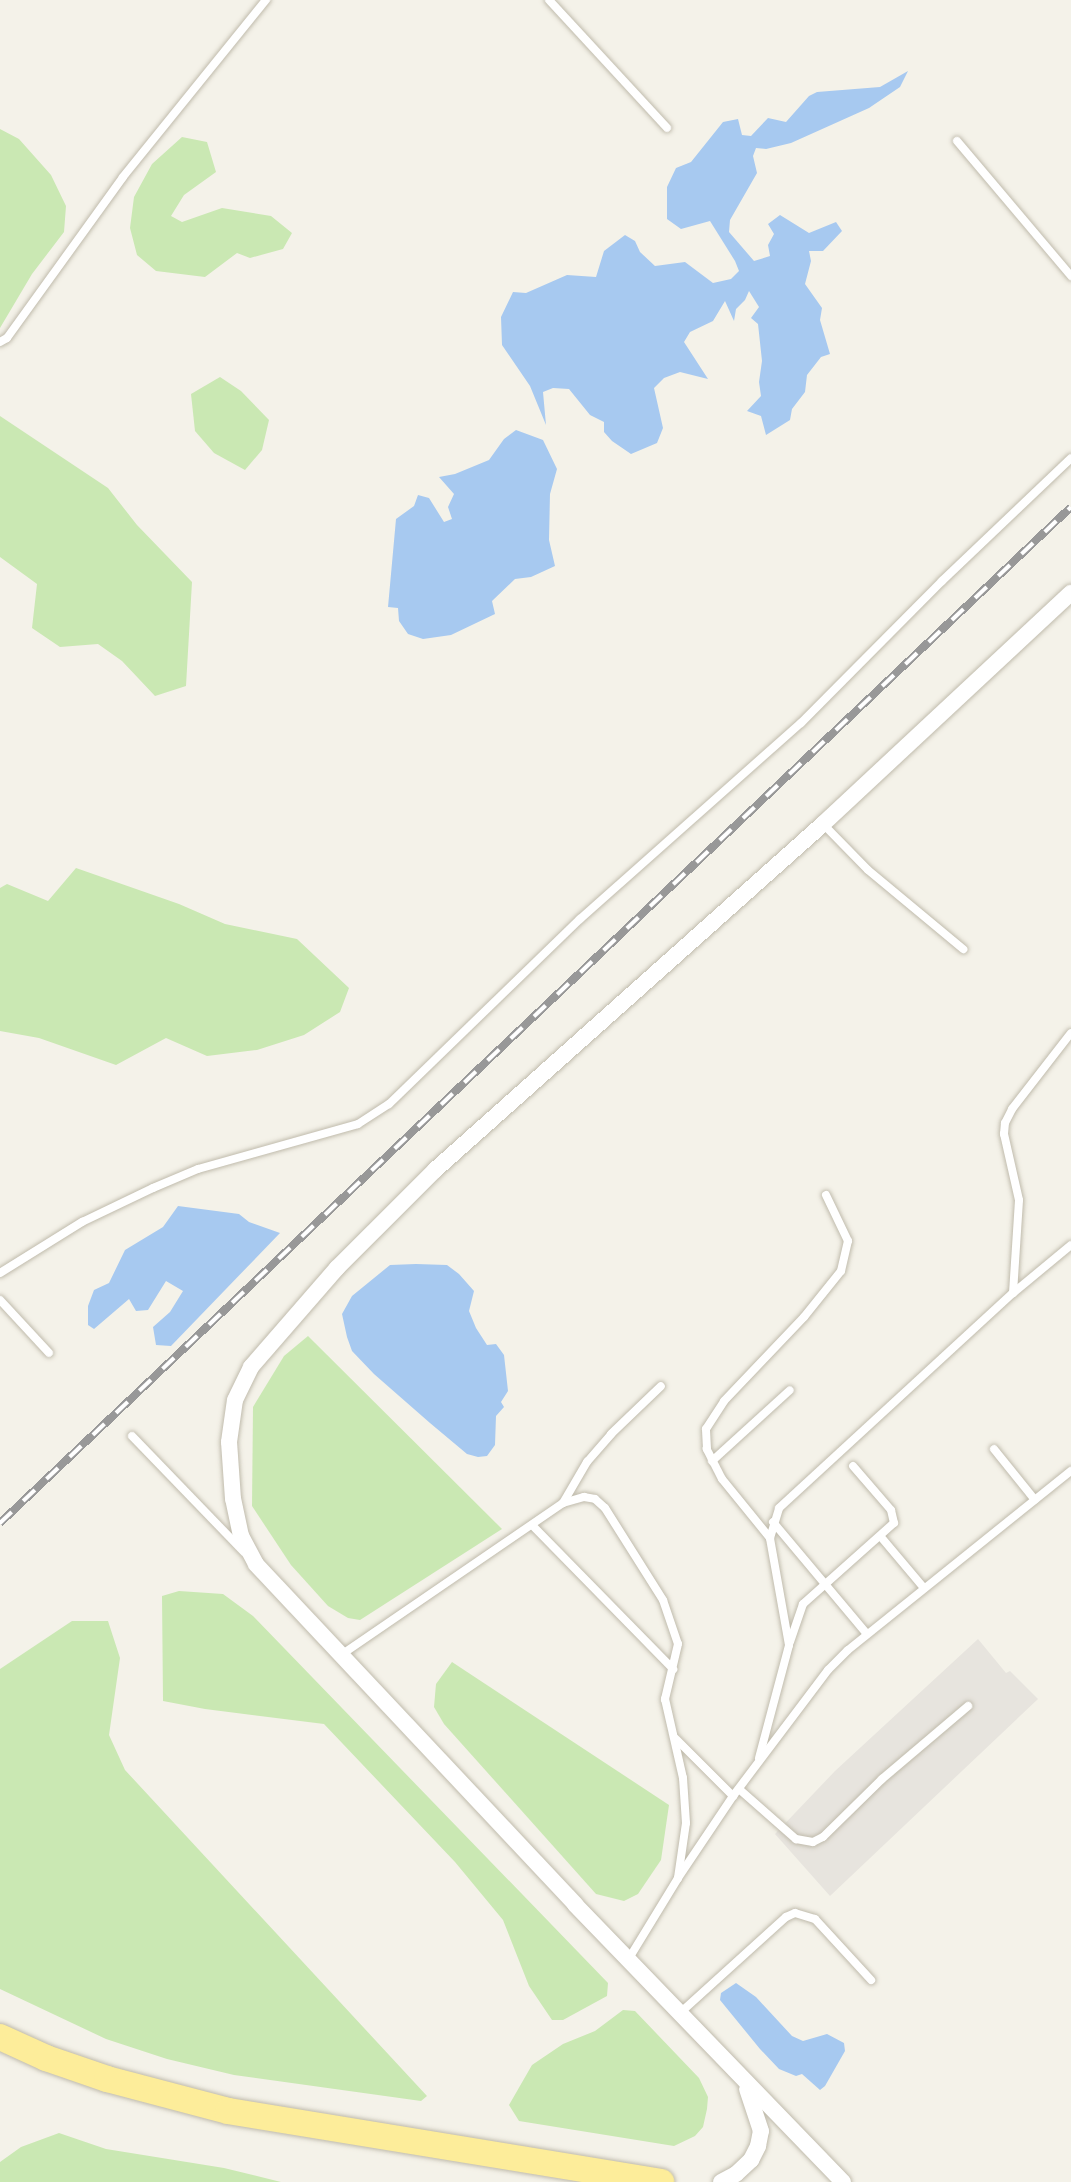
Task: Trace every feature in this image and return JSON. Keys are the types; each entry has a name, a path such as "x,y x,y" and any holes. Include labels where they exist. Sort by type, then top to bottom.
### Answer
{"main road":[{"path":"0,2037 46,2058 107,2079 228,2111 661,2182"}],"street":[{"path":"843,2182 628,1960 256,1564 241,1536 233,1499 229,1442 235,1400 251,1367 337,1268 435,1170 823,824 1071,593"},
{"path":"721,2182 736,2175 751,2161 760,2139 761,2131 755,2107 742,2077"}],"lane":[{"path":"0,342 7,338 123,177 266,0"},
{"path":"549,0 667,128"},
{"path":"957,141 1071,276"},
{"path":"0,1273 82,1222 153,1188 198,1170 358,1124 390,1104 580,919 801,723 942,581 1071,458"},
{"path":"823,824 868,870 963,949"},
{"path":"1013,1293 1019,1200 1004,1133 1005,1123 1012,1109 1071,1033"},
{"path":"770,1538 730,1490 712,1461 704,1438 712,1417 804,1317 833,1282 846,1259 845,1233 826,1195"},
{"path":"789,1645 770,1538 773,1522 786,1498 1013,1293 1071,1245"},
{"path":"0,1300 50,1353"},
{"path":"563,1503 587,1462 611,1434 661,1386"},
{"path":"712,1461 790,1390"},
{"path":"132,1436 256,1564"},
{"path":"994,1449 1035,1500"},
{"path":"757,1765 789,1645 803,1604 891,1528 894,1517 853,1466"},
{"path":"628,1960 678,1878 733,1796 828,1670 867,1634 1071,1471"},
{"path":"341,1655 563,1503 584,1497 595,1499 605,1508 663,1600 674,1625 678,1644 665,1699 683,1778 685,1823 678,1878"},
{"path":"773,1522 867,1634"},
{"path":"532,1525 673,1669"},
{"path":"881,1536 924,1588"},
{"path":"739,1789 796,1839 813,1842 823,1837 881,1779 968,1706"},
{"path":"675,1738 733,1796"},
{"path":"680,2013 786,1917 795,1913 815,1919 871,1980"}],"shaded area":[{"path":"978,1639 1006,1673 1010,1671 1038,1699 830,1896 775,1834 835,1771"}],"green space":[{"path":"0,129 19,139 51,175 66,206 64,232 32,274 0,328"},
{"path":"182,137 207,142 216,172 184,195 171,216 182,222 222,208 271,216 292,233 283,249 250,258 237,253 205,277 156,271 137,255 130,228 134,197 152,164"},
{"path":"220,377 241,391 269,420 262,450 245,470 214,453 195,431 191,394"},
{"path":"0,416 108,488 137,525 192,582 186,686 155,696 122,661 98,644 60,647 32,628 37,584 0,557"},
{"path":"76,868 179,904 225,924 297,939 349,988 340,1012 304,1035 257,1050 207,1056 166,1038 116,1065 39,1038 0,1031 0,888 7,884 48,901"},
{"path":"308,1336 502,1529 360,1620 348,1618 328,1606 291,1565 252,1506 253,1407 284,1356"},
{"path":"179,1591 223,1594 253,1616 608,1983 607,1996 563,2020 552,2020 529,1986 503,1920 455,1862 324,1724 163,1701 162,1596"},
{"path":"72,1621 108,1621 120,1658 109,1735 125,1770 427,2096 421,2101 234,2075 167,2059 106,2039 0,1989 0,1669"},
{"path":"452,1662 669,1805 661,1860 638,1894 624,1901 596,1894 444,1724 434,1707 436,1684"},
{"path":"623,2010 635,2011 699,2078 708,2097 703,2127 695,2136 674,2146 519,2121 509,2105 532,2065 563,2044 595,2031"},
{"path":"59,2133 106,2149 224,2168 281,2182 0,2182 0,2162 21,2147"}],"water":[{"path":"908,71 900,87 869,108 791,143 766,149 756,148 753,156 757,173 730,220 729,232 754,261 770,256 768,245 774,234 768,224 780,215 809,233 836,222 842,231 823,251 809,251 811,261 805,284 822,308 820,320 830,354 821,357 807,375 805,392 792,409 790,420 766,435 761,416 747,411 761,396 759,382 762,361 758,324 751,318 759,307 749,291 736,309 734,321 725,301 713,321 690,332 684,342 708,379 680,372 664,378 654,388 663,428 657,443 631,454 612,441 604,432 604,422 590,415 569,389 553,388 543,392 546,425 530,386 502,345 501,317 513,292 526,293 567,275 596,277 604,251 625,235 635,241 640,252 655,266 685,262 713,283 731,279 739,271 710,221 681,229 667,219 667,187 676,168 691,162 723,122 738,119 742,135 751,136 768,118 786,122 809,96 817,92 880,87"},
{"path":"516,430 543,440 557,469 550,494 549,540 555,566 531,577 515,579 492,601 495,614 451,635 423,639 408,634 399,621 398,608 388,607 396,519 414,506 418,495 429,498 444,522 452,519 448,507 454,494 439,477 455,474 489,460 504,439"},
{"path":"178,1206 239,1214 249,1222 280,1233 171,1346 156,1345 153,1327 170,1312 183,1291 166,1281 148,1310 136,1311 129,1299 94,1329 88,1325 88,1306 94,1290 109,1283 125,1250 163,1227"},
{"path":"390,1265 447,1265 459,1274 474,1291 469,1311 476,1328 487,1345 496,1344 504,1355 508,1391 501,1402 504,1407 496,1416 495,1445 487,1456 467,1454 374,1374 352,1351 342,1314 352,1296"},
{"path":"736,1983 756,1997 792,2036 803,2041 827,2034 844,2043 845,2051 825,2086 820,2090 802,2074 796,2076 779,2069 760,2049 720,2000 721,1993"}],"railway":[{"path":"0,1523 1071,507"}]}
